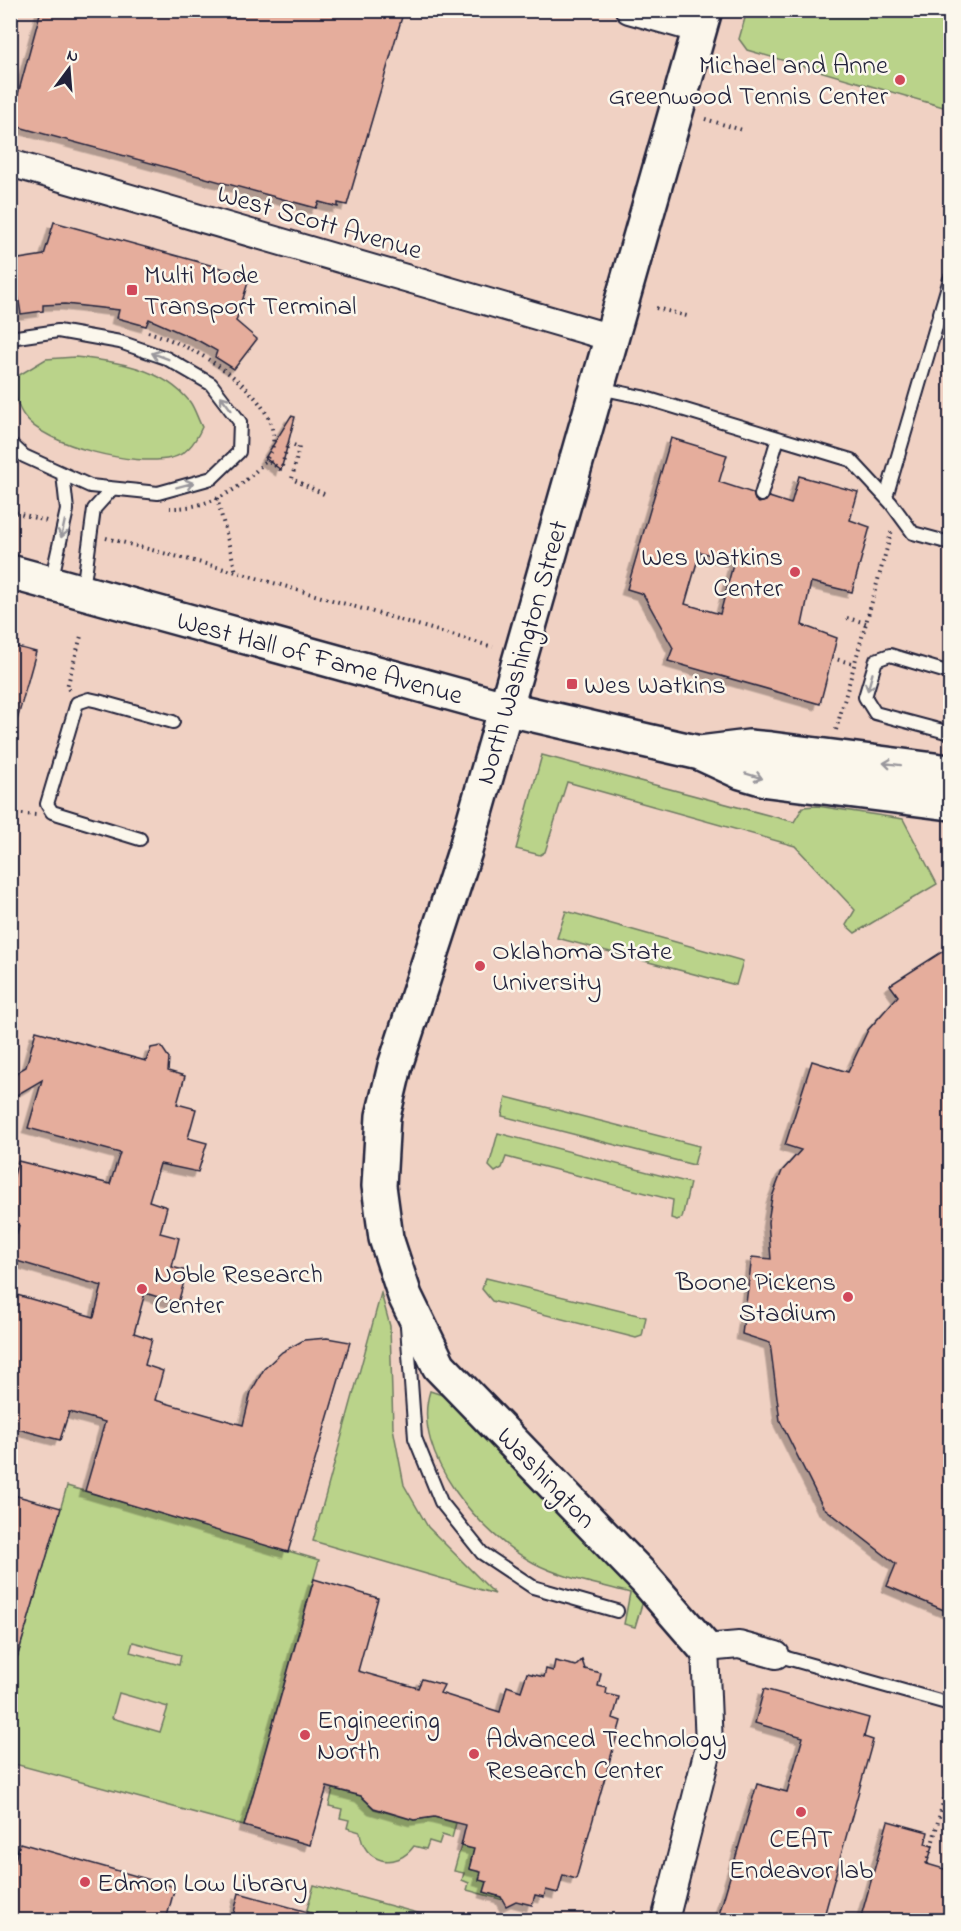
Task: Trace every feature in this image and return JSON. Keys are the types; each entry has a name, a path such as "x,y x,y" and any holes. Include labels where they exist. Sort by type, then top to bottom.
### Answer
{"main road":[{"name":"North Washington Street","path":"405,1296 386,1238 379,1186 383,1116 394,1066 465,851 504,708 703,20"},
{"name":"West Hall of Fame Avenue","path":"10,572 504,708 700,753 741,772 768,780 951,803"},
{"name":"West Hall of Fame Avenue","path":"700,753 748,747 951,772"},
{"name":"Washington","path":"405,1296 439,1366 646,1580 705,1648"}],"street":[{"path":"629,10 703,20"},
{"name":"West Scott Avenue","path":"10,163 612,338"},
{"path":"665,1920 709,1746 705,1648 739,1645 776,1655"}],"lane":[{"path":"886,497 951,279"},
{"path":"10,338 58,331 120,342 166,358 211,384 240,423 239,452 212,478 158,493 90,486 24,456 10,443"},
{"path":"598,388 642,397 851,460 886,497 913,533 951,543"},
{"path":"761,495 778,438"},
{"path":"51,583 67,510 63,474"},
{"path":"83,591 93,509 112,489"},
{"path":"951,673 890,655 876,660 865,697 875,713 951,733"},
{"path":"140,839 52,812 47,804 77,703 98,701 173,722"},
{"path":"405,1296 415,1438 441,1502 482,1553 533,1587 617,1611"},
{"path":"776,1655 951,1704"}],"path":[{"path":"705,119 742,130"},
{"path":"656,308 687,316"},
{"path":"139,330 166,337 209,360 237,380 269,417 273,445 260,467 232,493 184,508 164,508"},
{"path":"265,458 281,470 288,443 299,447 292,479 326,495"},
{"path":"217,498 236,572"},
{"path":"10,510 63,526"},
{"path":"833,740 897,512"},
{"path":"90,534 236,572 493,647"},
{"path":"848,618 866,623"},
{"path":"81,636 67,687 81,702"},
{"path":"832,658 855,664"},
{"path":"927,1864 951,1775"}],"shaded area":[{"name":"Oklahoma State University","path":"11,11 950,11 950,1920 11,1920"}],"green space":[{"name":"Michael and Anne Greenwood Tennis Center","path":"747,11 950,11 950,109 747,50 739,39"},
{"path":"75,357 138,368 153,374 179,390 190,402 202,427 194,442 182,454 171,458 136,459 92,452 71,445 35,427 24,416 17,402 16,377 46,359"},
{"path":"542,755 794,822 803,807 817,806 903,819 937,884 855,933 846,925 855,910 795,846 567,782 545,852 540,855 516,849"},
{"path":"566,911 743,961 736,985 557,938"},
{"path":"506,1097 699,1146 694,1165 502,1116"},
{"path":"498,1133 690,1183 682,1218 677,1220 671,1218 673,1200 506,1157 502,1168 495,1172 489,1166"},
{"path":"486,1278 646,1317 642,1336 636,1338 492,1301 482,1289"},
{"path":"381,1293 390,1326 393,1428 404,1485 428,1527 495,1594 313,1541"},
{"path":"430,1391 451,1398 643,1601 635,1627 624,1624 630,1593 569,1577 534,1563 493,1534 473,1513 440,1466 430,1441 427,1415"},
{"path":"67,1486 319,1560 244,1826 11,1763 10,1682","holes":["133,1642 181,1655 179,1665 130,1652","119,1693 168,1707 160,1732 112,1718"]},
{"path":"333,1789 361,1796 374,1809 414,1820 434,1817 456,1823 452,1838 442,1835 439,1844 429,1841 426,1849 414,1846 398,1859 381,1860 367,1851 362,1843 360,1832 347,1828 349,1820 340,1818 342,1809 329,1806"},
{"path":"461,1846 474,1849 469,1869 481,1872 487,1882 484,1892 502,1897 503,1900 467,1890 469,1883 462,1880 464,1873 454,1871"},
{"path":"314,1885 425,1915 423,1920 304,1920"}],"building":[{"path":"41,10 404,10 347,205 338,203 338,207 319,202 316,208 15,126 18,117 12,116"},
{"name":"Multi Mode Transport Terminal","path":"54,222 250,276 236,321 257,339 234,369 215,357 217,351 199,341 149,319 146,326 117,318 119,310 65,304 43,305 43,311 21,314 14,269 19,259 44,255"},
{"path":"291,416 295,417 281,470 265,458"},
{"name":"Wes Watkins Center","path":"671,438 727,455 719,482 753,493 755,500 759,503 766,501 769,497 791,504 799,476 858,492 850,520 870,527 852,592 811,582 802,625 837,638 820,704 668,661 673,648 643,594 627,589","holes":["700,552 734,561 720,614 685,604"]},
{"path":"10,645 36,652 16,724 10,724"},
{"name":"Boone Pickens Stadium","path":"951,946 951,1613 887,1586 896,1564 823,1507 780,1421 770,1343 742,1334 752,1257 771,1259 768,1222 772,1197 782,1171 801,1150 785,1145 812,1061 848,1072 868,1030 898,996 890,985"},
{"name":"Noble Research Center","path":"36,1031 146,1061 151,1048 161,1046 169,1058 168,1071 185,1076 177,1104 196,1109 188,1138 207,1143 198,1172 160,1164 149,1201 167,1207 160,1233 179,1238 172,1267 187,1271 178,1303 145,1293 134,1333 152,1339 145,1365 163,1371 155,1400 243,1425 251,1392 264,1369 282,1352 304,1340 327,1338 350,1342 288,1552 85,1491 105,1422 69,1412 60,1440 10,1427 10,1293 94,1317 102,1286 10,1259 19,1225 10,1223 10,1190 18,1161 110,1184 120,1153 28,1128 42,1080 10,1099 10,1094 17,1072 26,1067"},
{"path":"10,1494 61,1508 15,1665 10,1665"},
{"name":"Advanced Technology Research Center","path":"314,1579 378,1598 358,1671 418,1688 422,1679 444,1685 440,1693 500,1712 507,1686 521,1691 527,1673 544,1677 546,1669 553,1671 555,1661 576,1666 582,1660 585,1669 601,1673 598,1686 607,1688 606,1694 619,1697 613,1718 621,1721 576,1879 563,1875 558,1893 546,1890 544,1897 535,1895 532,1905 516,1901 506,1906 501,1897 484,1892 487,1882 479,1880 481,1872 469,1869 474,1849 461,1846 466,1825 434,1817 414,1820 374,1808 361,1796 327,1787 310,1845 244,1826"},
{"name":"CEAT Endeavor lab","path":"764,1689 869,1718 864,1737 873,1740 823,1920 728,1920 718,1918 757,1784 787,1792 803,1737 755,1723"},
{"path":"888,1821 928,1832 925,1844 933,1846 927,1864 951,1871 951,1920 860,1920"},
{"name":"Edmon Low Library","path":"20,1843 175,1887 166,1920 10,1920 10,1877"},
{"path":"239,1893 319,1915 318,1920 232,1920"}],"place":[{"name":"Michael and Anne Greenwood Tennis Center","path":"900,80"},
{"name":"Multi Mode Transport Terminal","path":"132,290"},
{"name":"Wes Watkins Center","path":"795,572"},
{"name":"Wes Watkins","path":"572,684"},
{"name":"Oklahoma State University","path":"480,966"},
{"name":"Noble Research Center","path":"142,1289"},
{"name":"Boone Pickens Stadium","path":"848,1297"},
{"name":"Engineering North","path":"305,1735"},
{"name":"Advanced Technology Research Center","path":"474,1754"},
{"name":"CEAT Endeavor lab","path":"801,1812"},
{"name":"Edmon Low Library","path":"85,1882"}]}
